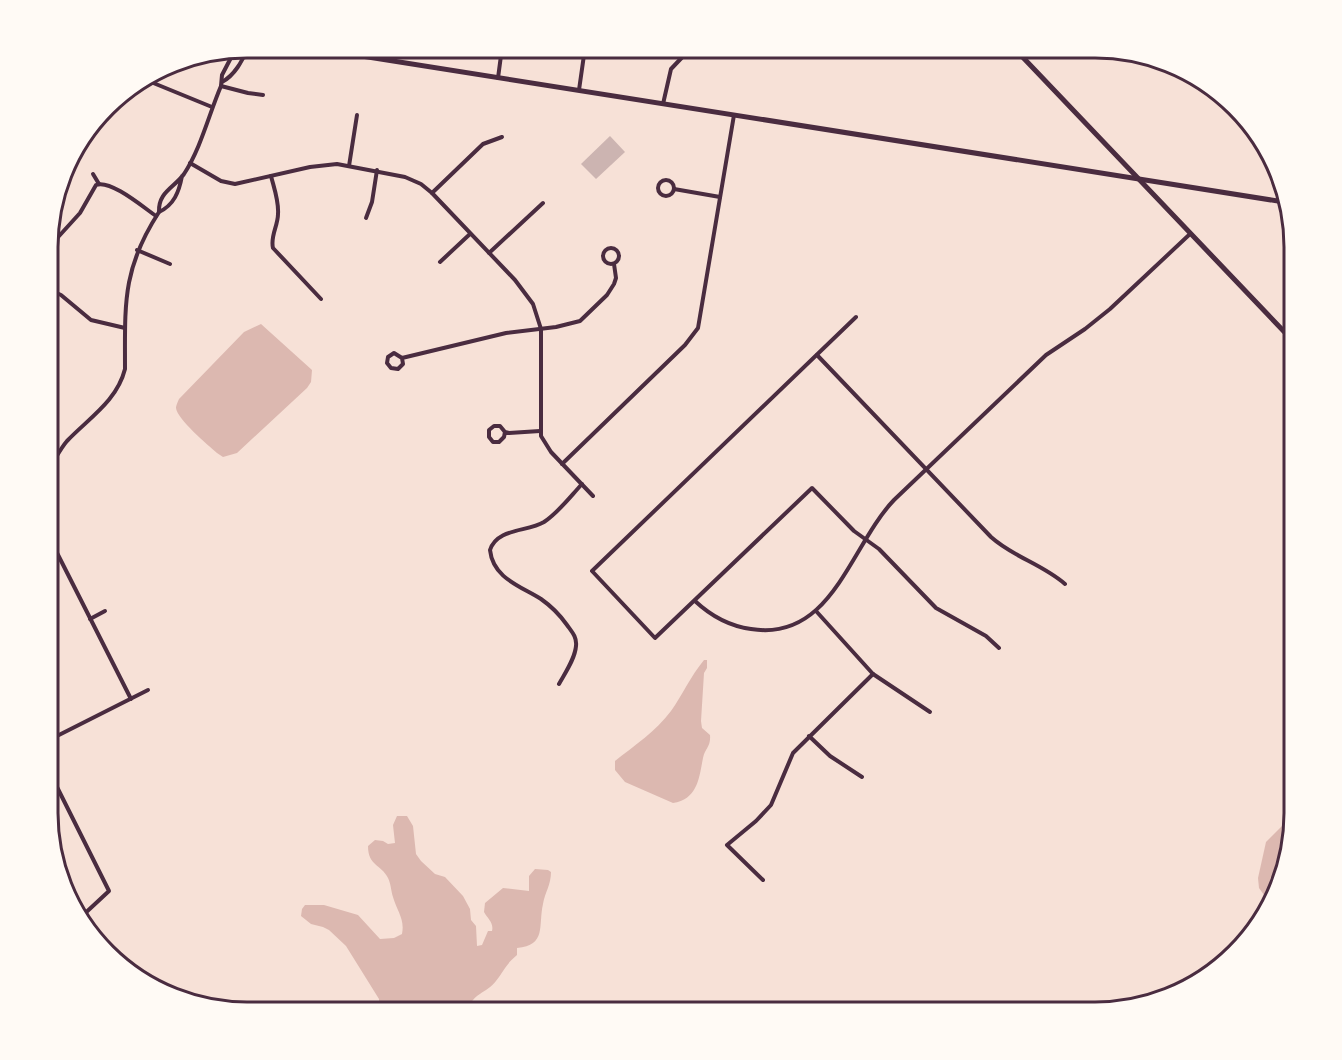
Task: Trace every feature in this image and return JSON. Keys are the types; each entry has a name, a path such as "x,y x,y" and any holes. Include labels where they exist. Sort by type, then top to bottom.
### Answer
{"street":[{"path":"222,84 244,59"},
{"path":"380,59 1277,201"},
{"path":"498,78 501,59"},
{"path":"578,91 583,59"},
{"path":"663,104 671,69 681,59"},
{"path":"1024,59 1284,331"},
{"path":"157,214 165,209 176,196 230,60"},
{"path":"154,84 212,107"},
{"path":"222,84 248,93 263,95"},
{"path":"349,166 357,115"},
{"path":"562,464 686,345 700,322 734,115"},
{"path":"432,193 483,144 502,137"},
{"path":"190,163 229,183 242,183 324,164 349,166 405,177 421,184 432,193 526,292 533,304 541,329 540,431 545,446 593,496"},
{"path":"366,218 372,202 377,170"},
{"path":"93,174 99,184"},
{"path":"59,454 66,443 111,399 122,381 125,369 128,282 137,250 157,214 164,192 182,176"},
{"path":"271,176 278,206 278,220 272,237 273,248 321,299"},
{"path":"667,180 673,183 674,189 671,195 666,196 660,193 658,187 667,180"},
{"path":"59,236 75,219 96,185 99,184 110,185 157,214"},
{"path":"674,189 720,197"},
{"path":"489,253 543,203"},
{"path":"440,262 470,234"},
{"path":"695,601 703,609 725,622 767,631 801,621 816,611 829,598 886,508 1046,355 1103,315 1190,234"},
{"path":"610,247 616,248 620,253 620,258 614,264 608,264 603,258 604,251 610,247"},
{"path":"137,250 170,264"},
{"path":"402,358 506,333 568,325 583,319 608,295 616,278 614,264"},
{"path":"59,294 91,320 125,328"},
{"path":"856,317 592,571 655,638 812,488 854,531 879,549 936,608 979,631 999,648"},
{"path":"392,353 397,353 402,358 403,364 398,369 391,368 387,363 392,353"},
{"path":"817,355 999,544 1012,554 1050,572 1065,584"},
{"path":"494,426 500,426 505,432 499,442 489,437 489,430 494,426"},
{"path":"505,432 540,431"},
{"path":"559,684 575,653 574,634 552,608 513,584 496,569 490,550 494,542 503,535 543,522 582,484"},
{"path":"59,557 131,699"},
{"path":"90,619 105,611"},
{"path":"816,611 873,674 930,712"},
{"path":"763,880 727,845 771,805 793,753 873,674"},
{"path":"59,735 148,690"},
{"path":"809,736 830,756 862,777"},
{"path":"59,791 109,891 87,912"}],"shaded area":[{"path":"261,324 312,370 311,382 237,453 223,457 187,425 176,406 179,399 244,332"},
{"path":"704,660 707,660 707,668 704,673 701,721 702,728 710,735 710,742 696,786 688,797 673,803 625,782 615,770 615,761 659,725"},
{"path":"397,816 407,816 413,826 416,854 435,874 445,877 463,896 470,909 471,920 476,926 477,946 482,945 488,931 492,931 491,923 484,912 485,903 503,888 529,891 529,876 535,869 551,872 537,939 527,946 517,948 517,955 499,977 473,1001 379,1001 346,946 329,930 311,924 301,916 305,905 324,905 358,915 380,939 394,938 402,934 402,919 389,880 372,861 368,846 375,840 388,844 395,843 393,825"},
{"path":"1283,825 1277,862 1264,895 1259,888 1258,878 1266,842"}],"building":[{"path":"610,136 625,152 596,179 581,164"}]}
